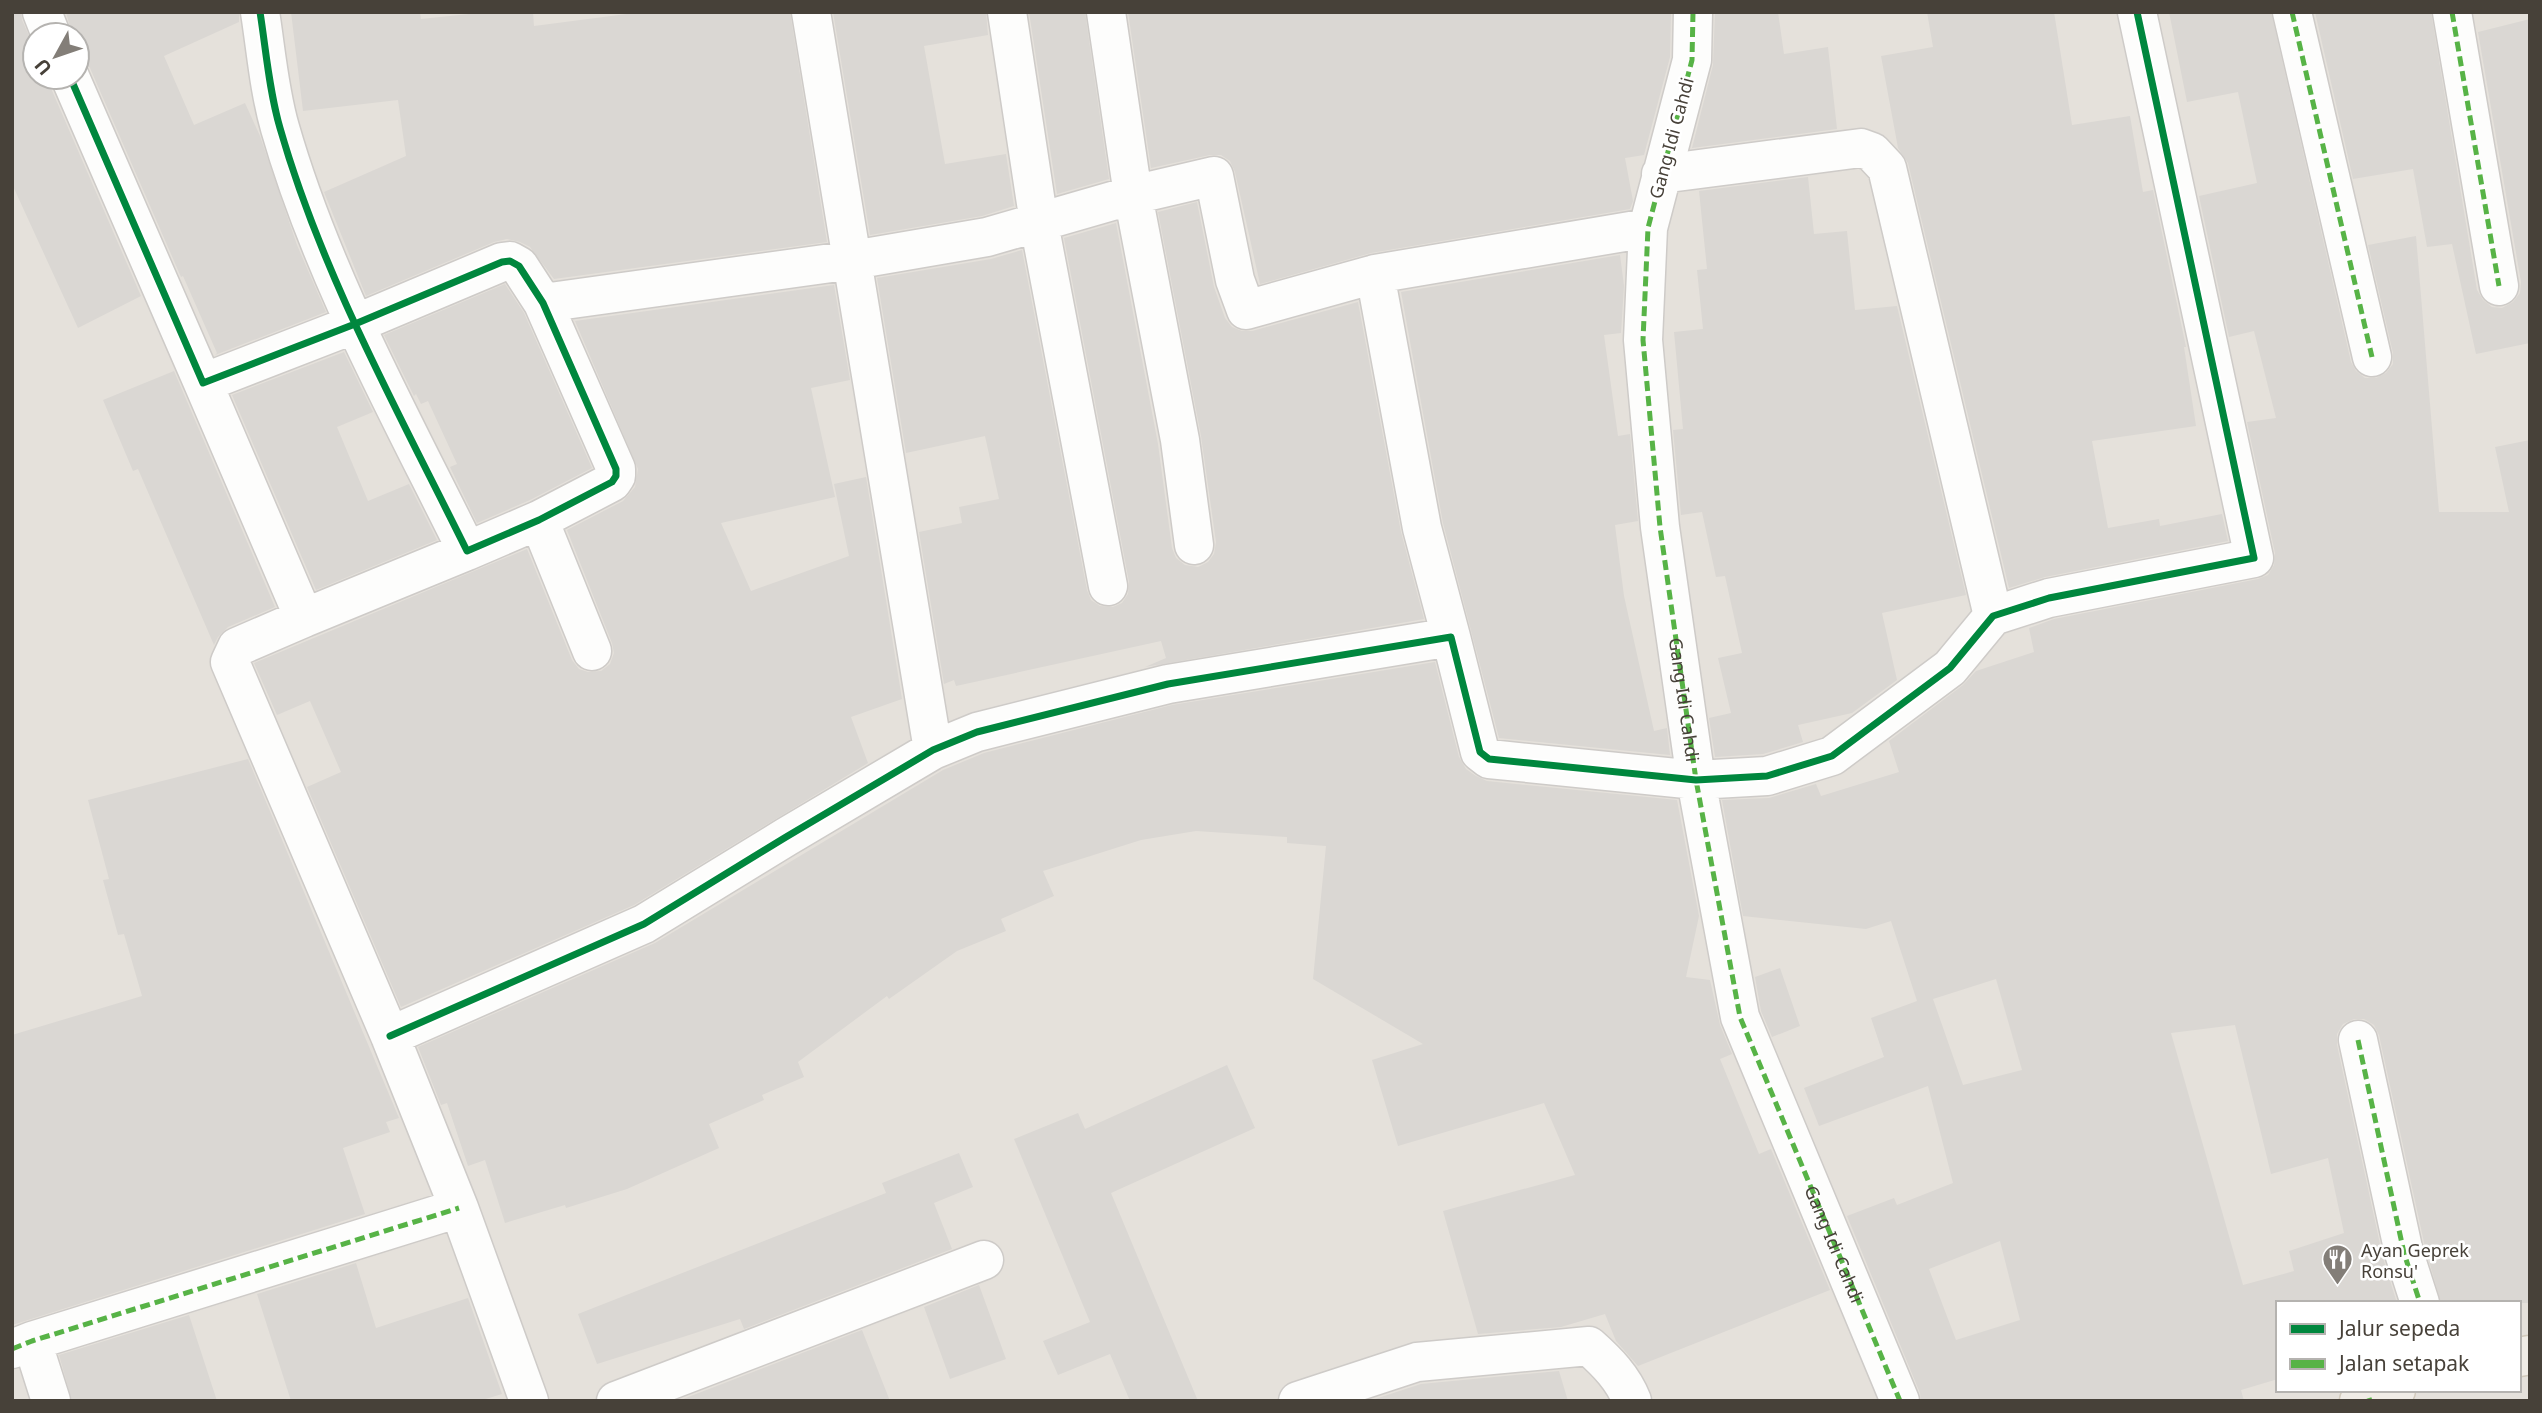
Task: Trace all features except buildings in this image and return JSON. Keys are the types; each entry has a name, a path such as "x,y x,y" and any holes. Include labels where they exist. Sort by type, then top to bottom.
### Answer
{"street":[{"path":"260,12 277,114 294,174 355,324 467,551"},
{"path":"811,12 933,750"},
{"path":"1007,12 1039,223 1108,586"},
{"path":"1106,12 1133,195 1180,440 1194,545"},
{"name":"Gang Idi Cahdi","path":"1693,12 1692,60 1648,228 1643,340 1660,527 1696,780 1740,1017 1900,1401"},
{"path":"1375,274 1422,528 1480,752 1484,756 1696,780 1767,775 1832,756 1950,668 1993,616 2049,598 2254,558 2137,12"},
{"path":"2292,12 2372,357"},
{"path":"2452,12 2499,286"},
{"path":"76,91 304,618"},
{"path":"1661,174 1861,148 1872,152 1887,168 1993,616"},
{"path":"542,303 853,260 988,237 1133,195 1214,176 1235,279 1246,310 1375,274 1648,228"},
{"path":"203,383 510,261 519,267 542,303 616,469 616,476 611,482 539,520 237,647 230,662 390,1036 459,1208 519,1398"},
{"path":"539,520 592,651"},
{"path":"390,1036 644,924 933,750 977,732 1168,684 1451,637"},
{"path":"2358,1040 2404,1253 2419,1301"},
{"path":"51,1401 22,1345 459,1208"},
{"path":"616,1401 984,1260"},
{"path":"1298,1401 1417,1362 1589,1346 1609,1364 1628,1390 1632,1401"}],"shaded area":[{"path":"12,12 2530,12 2530,1401 12,1401"}],"marked path":[{"path":"1693,12 1692,60 1648,228 1643,340 1660,527 1696,780 1740,1017 1900,1401"},
{"path":"2292,12 2372,357"},
{"path":"2452,12 2499,286"},
{"path":"2358,1040 2404,1253 2419,1301"},
{"path":"12,1349 459,1208"}],"cycle path":[{"path":"260,12 270,85 280,128 297,183 355,324"},
{"path":"390,1036 644,924 933,750 977,732 1168,684 1451,637 1480,752 1489,759 1696,780 1767,776 1832,756 1950,668 1993,616 2049,598 2254,558 2137,12"},
{"path":"76,91 203,383 355,324"},
{"path":"510,261 519,266 543,303 616,469 616,476 612,482 539,520 467,551 355,324 502,262 510,261"}],"place":[{"name":"Ayan Geprek Ronsu'","path":"2338,1287"}]}
